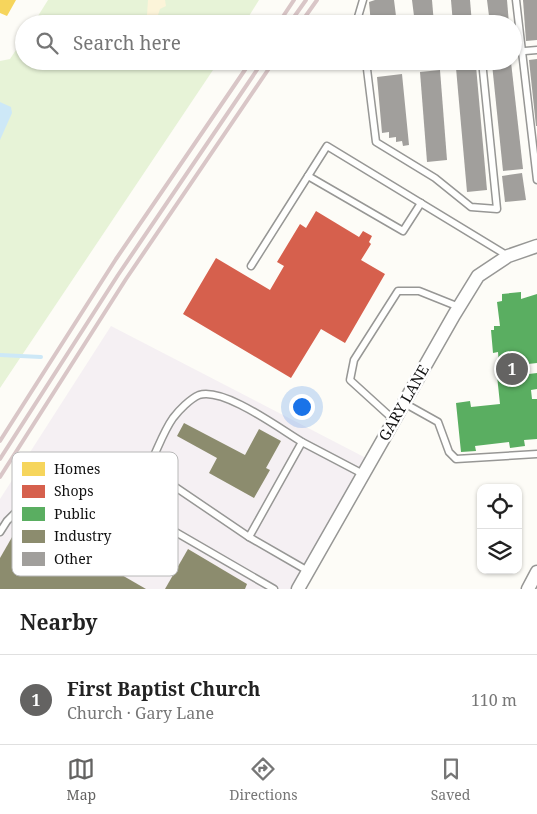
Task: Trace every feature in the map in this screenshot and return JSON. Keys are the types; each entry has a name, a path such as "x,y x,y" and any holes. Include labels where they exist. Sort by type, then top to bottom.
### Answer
{"street":[{"name":"GARY LANE","path":"298,589 478,276 508,256 537,246"},
{"path":"528,589 537,572"}],"lane":[{"path":"359,15 363,0"},
{"path":"516,0 518,15"},
{"path":"537,50 522,52 537,180"},
{"path":"367,70 376,142 435,178 472,207 497,208 483,70"},
{"path":"251,266 327,146 508,256"},
{"path":"308,176 403,231 421,203"},
{"path":"394,420 350,380 354,360 398,291 419,291 459,307"},
{"path":"156,452 173,418 191,400 200,395 215,395 236,402 302,442 363,474"},
{"path":"404,403 438,422 449,452 456,460 537,454"},
{"path":"249,538 302,442"},
{"path":"178,489 249,538 308,570"},
{"path":"0,532 12,515"},
{"path":"178,534 274,589"}],"shaded area":[{"path":"111,326 366,458 295,589 0,589 0,499 12,480 12,576 178,576 178,452 30,452"}],"green space":[{"path":"48,0 259,0 250,15 39,15"},
{"path":"15,52 15,70 213,70 0,388 0,61 10,59"}],"sand":[{"path":"148,0 165,0 166,6 160,9 158,15 147,15"}],"water":[{"path":"0,102 11,107 12,113 0,140"}],"building: Homes":[{"path":"0,0 16,0 7,16 0,13"}],"building: Shops":[{"path":"316,211 359,237 363,231 372,236 369,242 371,244 361,260 385,274 345,343 321,329 291,378 183,314 216,258 270,290 284,266 277,262 300,224 306,228"}],"building: Public":[{"path":"521,292 521,299 537,294 537,363 528,364 529,374 537,373 537,389 531,390 532,399 537,399 537,439 524,440 525,446 510,448 509,442 475,446 476,451 461,452 456,403 470,401 471,407 500,404 496,366 499,365 498,352 493,353 491,330 494,330 494,326 500,326 497,302 502,301 502,294"}],"building: Industry":[{"path":"184,423 245,455 259,429 281,441 266,468 270,470 254,498 209,473 217,458 177,436"},
{"path":"12,537 12,576 123,576 146,589 0,589 0,558"},
{"path":"188,549 247,584 245,589 165,589 172,576 178,576 178,566"}],"building: Other":[{"path":"375,0 394,0 396,15 370,15 369,2"},
{"path":"412,0 432,0 433,15 414,15"},
{"path":"451,0 470,0 471,15 452,15"},
{"path":"487,0 507,0 508,15 489,15"},
{"path":"523,0 537,0 537,40 526,41"},
{"path":"537,59 537,126 536,126 529,60"},
{"path":"440,70 447,160 427,162 420,72"},
{"path":"456,70 476,70 487,190 467,192"},
{"path":"493,70 512,70 523,169 503,171"},
{"path":"402,74 409,145 403,146 402,141 396,142 396,137 389,138 389,132 382,133 377,77"},
{"path":"522,173 526,200 505,202 502,176"}],"waterway":[{"path":"0,355 41,357"}],"railway":[{"path":"284,15 294,0"},
{"path":"295,15 306,0"},
{"path":"306,15 317,0"},
{"path":"0,441 116,259 245,70"},
{"path":"0,459 118,275 257,70"},
{"path":"16,452 126,279 268,70"},
{"path":"0,477 12,458"}],"place":[{"name":"First Baptist Church","path":"512,369"}]}
